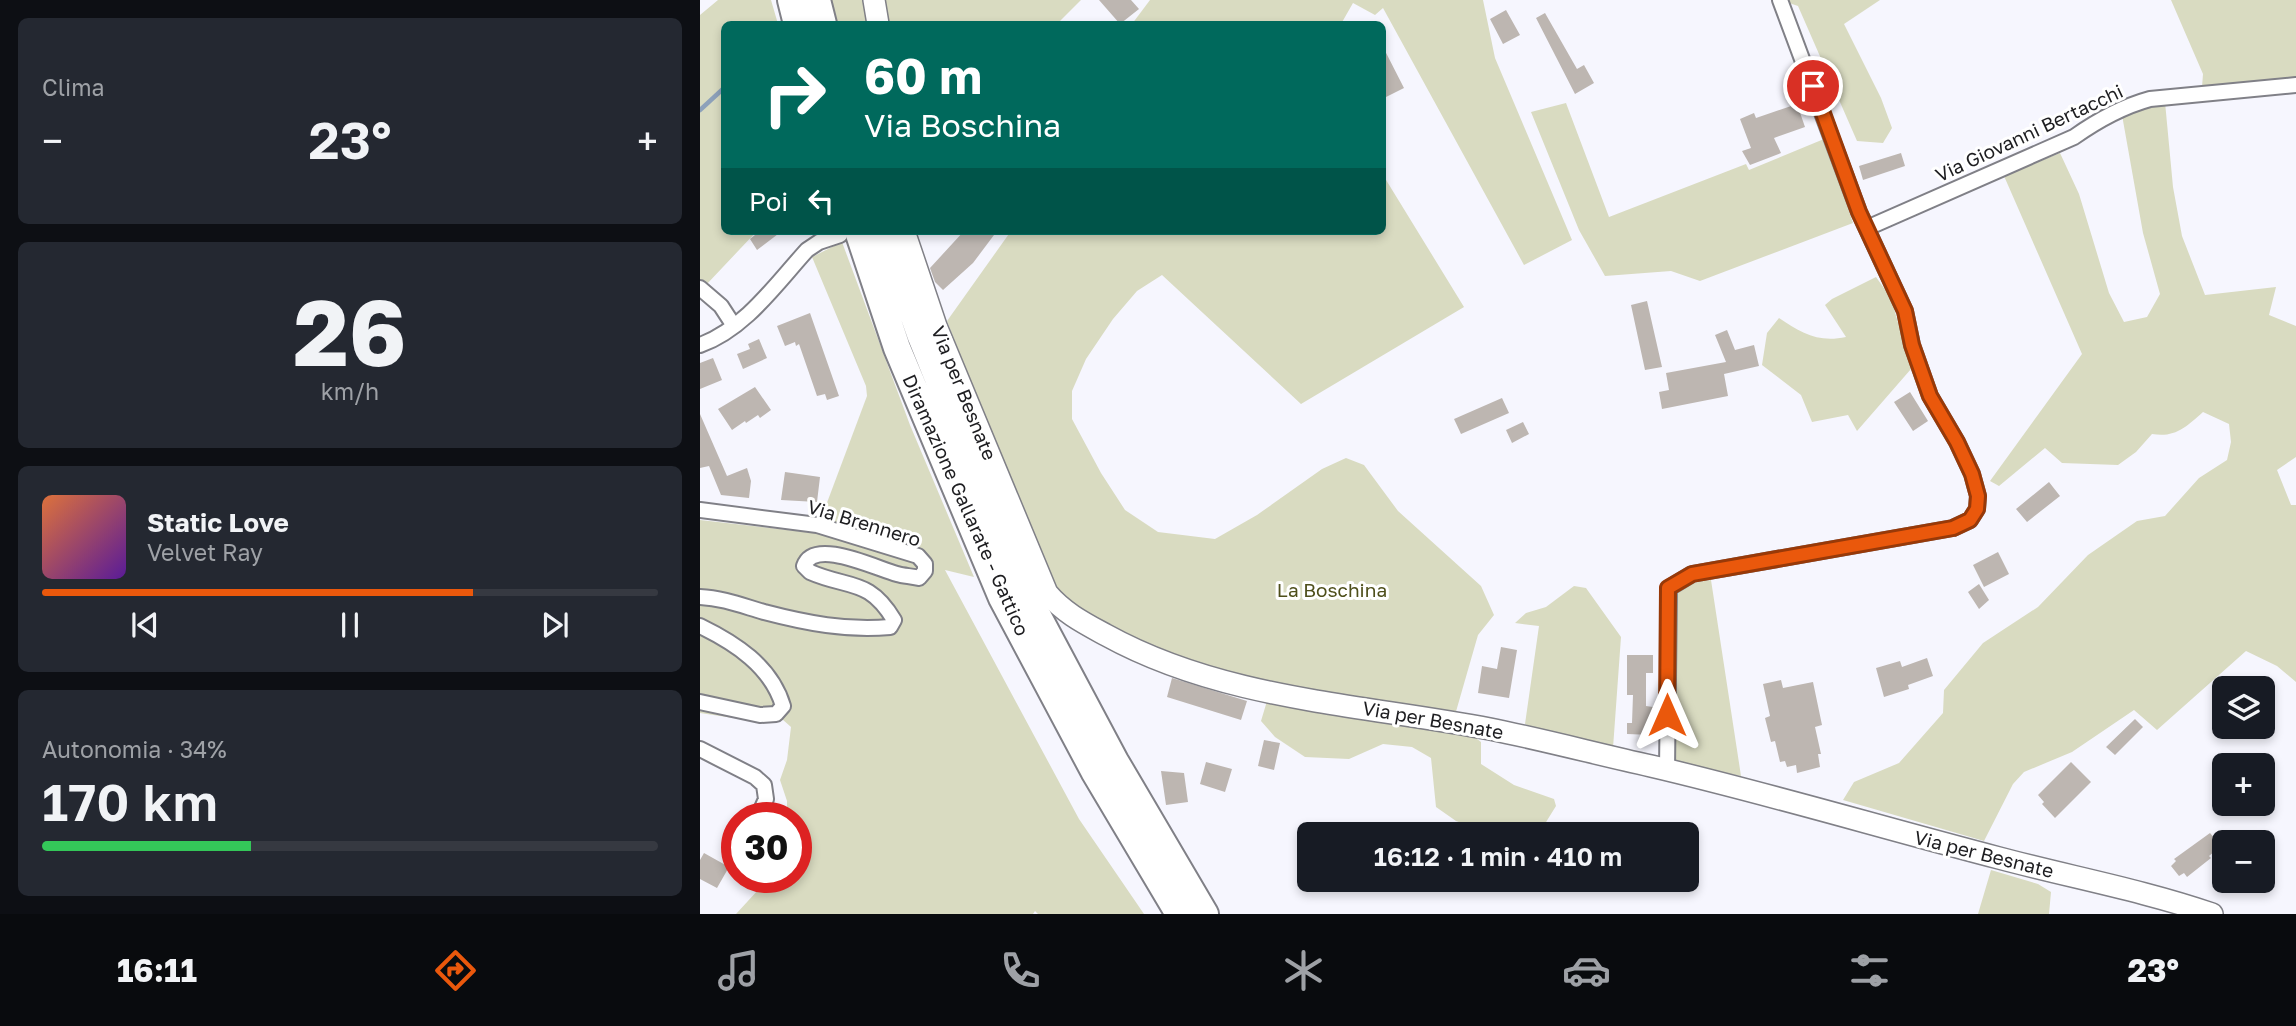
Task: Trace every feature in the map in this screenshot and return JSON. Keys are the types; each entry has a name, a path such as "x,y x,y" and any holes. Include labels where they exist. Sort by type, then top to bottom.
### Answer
{"highway":[{"path":"791,0 796,21"},
{"path":"817,0 821,21"},
{"name":"Diramazione Gallarate - Gattico","path":"850,235 1002,597 1094,771 1179,914"},
{"name":"Diramazione Gallarate - Gattico","path":"885,235 920,334 1024,590 1115,761 1205,914"}],"street":[{"path":"874,0 878,21"},
{"path":"1667,770 1668,588 1692,574 1953,528 1970,520 1977,509 1978,496 1972,474 1930,396 1912,345 1905,311 1867,228 1780,0"},
{"name":"Via Giovanni Bertacchi","path":"1867,228 2074,137 2100,118 2132,104 2150,99 2296,85"},
{"path":"700,345 745,318 807,250 819,242 842,235"},
{"name":"Via per Besnate","path":"905,235 936,326 1047,593 1059,607 1136,652 1182,671 1248,689 1490,729 1667,770 2002,859 2119,887 2212,914"},
{"path":"700,288 720,306 734,326"},
{"name":"Via Brennero","path":"700,510 817,525 918,556 925,564 925,571 919,578 897,574 834,554 810,556 806,560 804,566 810,572 860,586 883,601 894,620 890,628 865,629 815,624 718,598 700,597"},
{"path":"700,626 726,640 767,672 783,706 776,714 760,715 700,702"},
{"path":"700,749 755,777 764,785 765,802"}],"green space":[{"path":"718,0 771,0 777,21 721,21 721,235 753,235 706,285 700,279 700,15"},
{"path":"829,0 864,0 869,21 834,21"},
{"path":"884,0 1081,0 1060,21 887,21"},
{"path":"1150,0 1483,0 1495,58 1572,240 1524,265 1383,8 1375,15 1353,3 1343,21 1134,21"},
{"path":"1780,0 1880,0 1844,24 1881,98 1892,128 1883,143 1857,141 1798,6"},
{"path":"2171,0 2296,0 2296,77 2202,87 2203,74"},
{"path":"2165,102 2173,187 2182,236 2205,295 2276,287 2269,315 2296,326 2296,457 2277,470 2291,505 2296,505 2296,682 2277,666 2246,651 2218,676 2212,676 2212,681 2157,730 2134,710 2072,752 2024,772 2013,784 1984,841 1843,800 1854,782 1899,763 1943,713 1944,690 1983,643 2038,607 2088,555 2137,521 2165,516 2199,478 2227,460 2231,442 2229,424 2203,412 2174,433 2152,434 2136,452 2118,465 2062,463 2045,448 1999,486 1990,481 2082,354 2004,176 2060,153 2079,194 2109,293 2124,322 2147,317 2160,294 2143,233 2122,115"},
{"path":"1566,103 1609,217 1746,164 1749,170 1824,139 1853,223 1700,281 1671,271 1605,276 1579,230 1531,112"},
{"name":"La Boschina","path":"1386,180 1464,307 1301,404 1162,275 1137,291 1113,319 1086,359 1072,391 1072,419 1101,473 1125,510 1158,532 1215,539 1257,515 1322,469 1346,458 1364,465 1398,511 1481,586 1494,615 1478,635 1455,715 1345,698 1306,688 1205,671 1065,605 1047,583 947,321 1008,235 1386,235"},
{"path":"842,242 910,425 974,577 945,570 1079,819 1144,914 1038,914 1035,911 1033,914 736,914 755,893 812,893 812,802 787,802 780,780 787,760 791,727 782,719 760,722 700,713 700,520 822,534 822,516 867,396 866,386 812,257"},
{"path":"1876,277 1891,298 1911,369 1857,431 1848,415 1812,422 1801,395 1762,365 1767,333 1779,318 1818,338 1846,337 1825,305"},
{"path":"1711,580 1741,776 1679,764 1672,756 1673,605 1682,589 1697,582"},
{"path":"1574,586 1586,588 1621,637 1613,748 1554,735 1525,724 1539,626 1515,623 1526,613 1546,607"},
{"path":"1267,701 1472,735 1481,742 1481,764 1514,785 1554,799 1556,806 1546,822 1459,822 1436,807 1431,758 1412,747 1383,744 1349,759 1305,757 1275,737 1261,721"},
{"path":"1991,870 2038,884 2051,892 2049,914 1978,914"}],"building":[{"path":"1099,0 1131,0 1139,9 1124,21 1117,21"},
{"path":"1506,10 1520,35 1503,44 1490,19"},
{"path":"1545,13 1577,69 1584,65 1594,83 1575,94 1536,18"},
{"path":"1386,53 1404,88 1386,97"},
{"path":"1797,104 1805,127 1774,138 1781,153 1750,165 1742,151 1751,148 1740,119 1754,113 1756,118"},
{"path":"1901,153 1905,166 1863,180 1859,166"},
{"path":"755,235 777,235 757,250 750,239"},
{"path":"960,235 994,235 973,263 943,290 935,282 930,268"},
{"path":"1647,301 1662,367 1645,370 1631,305"},
{"path":"810,313 839,396 827,400 825,394 817,396 799,344 796,346 795,342 785,346 777,326"},
{"path":"1727,330 1735,350 1754,345 1759,366 1724,374 1728,396 1662,409 1659,392 1669,390 1666,373 1726,362 1715,335"},
{"path":"759,339 767,358 743,369 737,354 750,349 748,344"},
{"path":"713,358 722,380 700,389 700,363"},
{"path":"755,387 771,410 732,430 718,409"},
{"path":"1910,392 1928,421 1913,431 1894,402"},
{"path":"1502,398 1509,413 1461,434 1454,419"},
{"path":"700,414 727,476 747,468 751,481 749,498 721,495 709,466 700,468"},
{"path":"1523,422 1529,434 1512,443 1506,430"},
{"path":"785,472 820,477 817,502 781,500"},
{"path":"2049,482 2060,496 2027,522 2016,509"},
{"path":"1998,552 2009,574 1984,587 1973,565"},
{"path":"1979,584 1989,600 1979,609 1968,592"},
{"path":"1501,647 1517,650 1509,698 1478,693 1482,666 1497,669"},
{"path":"1627,655 1653,655 1653,673 1646,673 1646,706 1653,707 1652,735 1627,734 1627,723 1632,723 1633,695 1627,695"},
{"path":"1927,658 1933,676 1908,685 1909,689 1884,697 1876,668 1900,661 1902,667"},
{"path":"1172,678 1247,701 1241,720 1167,697"},
{"path":"1781,680 1783,688 1813,682 1822,725 1815,727 1821,754 1818,754 1820,767 1797,773 1796,765 1787,767 1785,761 1780,762 1775,741 1771,742 1765,718 1770,716 1763,684"},
{"path":"2135,719 2143,727 2115,755 2106,747"},
{"path":"1264,740 1280,743 1274,770 1258,766"},
{"path":"1206,762 1232,769 1225,792 1200,784"},
{"path":"2071,762 2091,782 2055,818 2042,804 2044,802 2038,795"},
{"path":"1161,771 1184,773 1188,802 1166,805"},
{"path":"2210,833 2212,835 2211,858 2187,877 2184,873 2179,876 2171,866 2176,861 2174,859"},
{"path":"704,853 721,863 721,881 717,888 700,879 700,860"}],"waterway":[{"path":"700,110 721,91"}],"route":[{"path":"1667,715 1668,588 1677,582 1692,574 1953,528 1970,520 1977,509 1978,496 1972,474 1930,396 1912,345 1905,311 1859,212 1813,86"}]}
